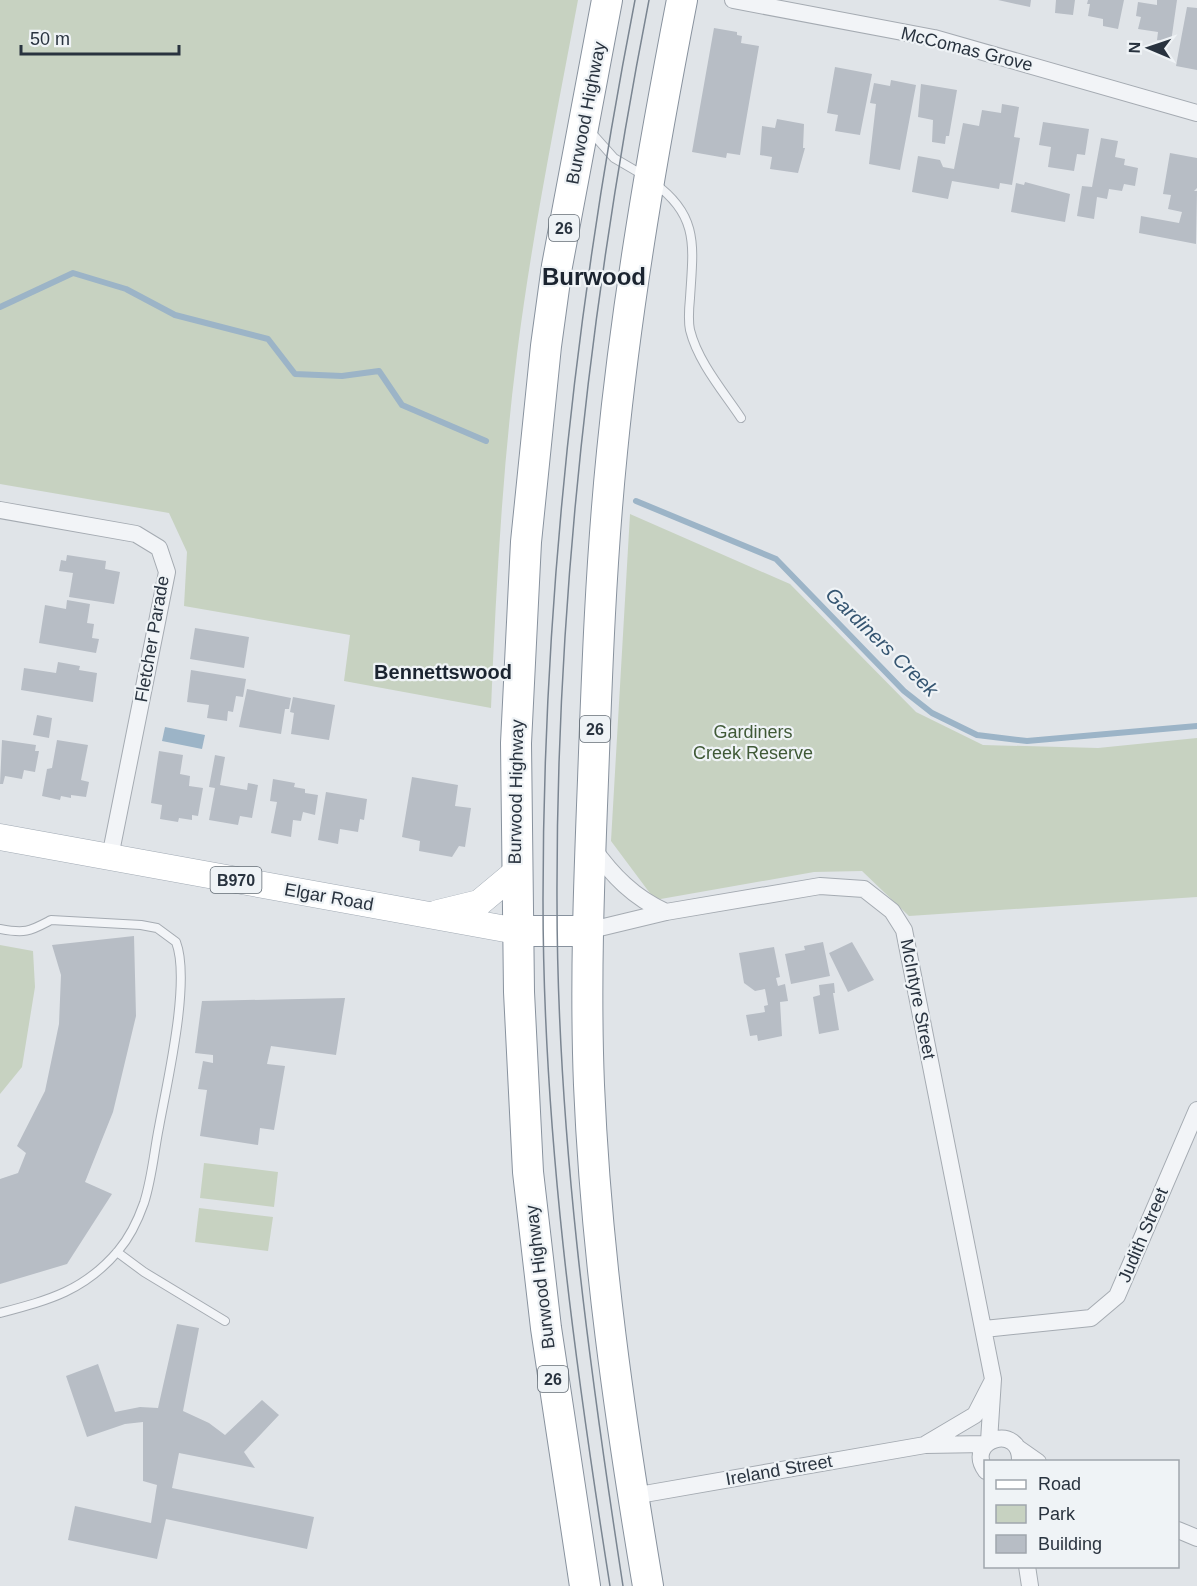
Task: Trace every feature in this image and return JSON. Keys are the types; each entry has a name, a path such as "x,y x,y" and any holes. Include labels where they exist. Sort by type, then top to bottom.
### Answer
{"highway":[{"name":"Burwood Highway","path":"585,1586 546,1328 525,1137 515,873 516,743 526,542 549,323 607,0"},
{"name":"26","path":"648,1586 612,1361 601,1251 589,1087 587,931 600,614 612,449 648,178 682,0"},
{"path":"517,931 587,931"}],"main road":[{"name":"Elgar Road","path":"0,837 517,931"},
{"path":"429,915 479,903 515,873"}],"street":[{"name":"McComas Grove","path":"733,0 934,38 1197,113"},
{"name":"Fletcher Parade","path":"0,510 136,534 159,548 165,564 167,572 110,857"},
{"path":"590,845 602,862 643,902 666,912"},
{"name":"McIntyre Street","path":"587,931 666,912 820,886 864,889 892,911 904,930 993,1379 994,1401 989,1450"},
{"name":"Judith Street","path":"984,1329 1091,1318 1116,1296 1197,1110"},
{"path":"925,1445 975,1415 993,1379"},
{"name":"Ireland Street","path":"633,1496 925,1445 989,1450"},
{"path":"989,1450 1035,1460"},
{"path":"1179,1530 1197,1538"},
{"path":"1027,1568 1030,1586"}],"lane":[{"path":"584,123 614,158 665,191 684,214 694,251 689,328 701,357 741,418"},
{"path":"0,929 30,931 42,927 51,920 141,925 157,928 168,934 176,942 180,953 173,1050 149,1178 136,1223 117,1252 74,1289 52,1299 0,1313"},
{"path":"117,1252 144,1272 225,1321"}],"green space":[{"path":"0,0 578,0 537,221 517,354 497,575 491,708 344,681 350,635 184,606 187,552 169,513 0,484"},
{"name":"Gardiners Creek Reserve","path":"630,514 790,584 916,712 983,745 1098,748 1197,738 1197,897 909,916 862,871 814,872 655,900 611,841"},
{"path":"0,945 33,951 35,987 22,1067 0,1094"},
{"path":"204,1163 278,1172 274,1207 200,1198"},
{"path":"199,1208 273,1217 268,1251 195,1242"}],"water":[{"path":"165,727 205,735 202,749 162,741"}],"building":[{"path":"998,0 1031,0 1030,7"},
{"path":"1056,0 1075,0 1073,15 1055,13"},
{"path":"1088,0 1124,0 1118,29 1103,26 1103,19 1088,16 1090,4 1087,4"},
{"path":"1157,0 1177,0 1171,42 1157,40 1158,32 1138,29 1141,17 1136,16 1138,2 1157,5"},
{"path":"1187,7 1197,8 1197,70 1176,66"},
{"path":"714,28 737,32 737,35 742,36 741,43 759,46 740,155 727,153 726,158 692,152"},
{"path":"835,67 872,74 860,135 835,131 838,115 827,113"},
{"path":"891,80 916,85 900,170 869,164 876,104 870,103 874,83 890,86"},
{"path":"921,84 957,90 949,136 946,136 945,144 932,142 933,120 918,117"},
{"path":"1002,104 1019,107 1014,137 1020,138 1012,185 1000,183 999,189 952,181 948,199 912,192 918,156 940,160 943,167 954,169 963,123 979,126 982,110 1001,113"},
{"path":"777,119 804,124 803,148 805,148 798,173 770,169 772,157 760,155 762,126 775,128"},
{"path":"1043,122 1089,129 1085,155 1077,154 1074,171 1048,167 1051,147 1039,145"},
{"path":"1101,138 1118,141 1115,157 1125,159 1124,165 1138,168 1135,186 1124,184 1122,191 1109,189 1107,199 1097,197 1094,219 1077,216 1082,186 1092,187"},
{"path":"1170,153 1197,158 1197,188 1194,191 1197,191 1196,244 1139,233 1141,216 1179,223 1182,212 1168,209 1171,195 1163,194"},
{"path":"1025,182 1070,194 1065,222 1011,212 1016,183 1024,185"},
{"path":"67,555 106,561 105,569 120,572 114,604 69,597 73,573 59,571 61,560 66,561"},
{"path":"67,600 90,604 87,623 94,624 92,638 99,639 96,653 39,643 45,605 66,609"},
{"path":"195,628 249,637 244,668 190,659"},
{"path":"58,662 80,666 79,670 97,673 93,702 21,690 24,668 56,673"},
{"path":"191,670 246,679 243,697 236,696 233,712 228,711 227,721 207,718 209,705 187,702"},
{"path":"247,689 291,698 289,709 285,709 281,734 239,727"},
{"path":"293,697 335,705 329,740 291,734 294,713 290,712"},
{"path":"37,715 52,718 49,738 33,735"},
{"path":"2,740 36,745 35,751 39,751 35,772 24,770 22,779 5,776 3,784 0,784"},
{"path":"57,740 88,745 81,780 89,782 86,797 61,796 60,800 42,796 47,769 52,768"},
{"path":"159,751 183,755 180,774 190,776 189,786 203,788 198,816 192,815 192,820 179,818 178,822 160,819 162,805 151,803"},
{"path":"215,755 225,757 220,785 247,790 248,783 258,785 252,818 240,816 238,825 209,820 215,788 209,787"},
{"path":"412,777 458,785 455,806 471,808 465,847 459,846 452,857 419,851 420,841 402,837"},
{"path":"273,779 295,783 294,787 305,789 305,793 318,795 315,815 303,812 301,821 293,820 291,837 271,833 277,802 270,801"},
{"path":"326,792 367,799 364,820 360,819 358,832 340,829 338,844 318,840"},
{"path":"134,936 136,1016 113,1112 85,1182 112,1194 67,1264 0,1284 0,1179 18,1173 26,1153 17,1146 45,1091 59,1024 61,975 52,945"},
{"path":"823,942 830,976 791,984 785,954 805,950 804,946"},
{"path":"852,942 874,980 848,992 829,953"},
{"path":"774,947 780,977 776,978 778,986 785,984 788,1001 780,1002 782,1036 758,1041 757,1035 750,1036 746,1015 765,1012 764,1006 768,1005 765,989 755,991 744,983 739,953"},
{"path":"834,983 835,993 833,993 839,1030 819,1034 813,997 820,995 819,985"},
{"path":"345,998 336,1055 271,1046 267,1064 285,1066 274,1130 260,1128 258,1145 200,1136 207,1090 198,1089 203,1061 213,1063 213,1055 195,1053 202,1001"},
{"path":"177,1324 199,1328 183,1411 209,1423 225,1435 262,1400 279,1415 244,1452 255,1468 179,1453 172,1488 314,1517 307,1549 166,1519 157,1559 68,1540 75,1506 151,1523 157,1485 143,1481 143,1422 125,1424 87,1437 66,1376 98,1364 115,1412 140,1407 158,1408"}],"waterway":[{"name":"Gardiners Creek","path":"0,307 73,273 126,289 175,315 268,339 295,374 342,376 379,371 402,405 486,441"},
{"name":"Gardiners Creek","path":"636,501 776,559 904,691 932,713 977,735 1027,741 1197,726"}],"tram line":[{"path":"610,1586 584,1415 563,1244 548,1072 543,900 549,673 567,448 596,223 635,0"},
{"path":"623,1586 587,1330 562,1072 558,986 558,787 570,560 594,335 628,112 649,0"}],"district":[{"name":"Burwood","path":"594,277"},
{"name":"Bennettswood","path":"443,672"}]}
